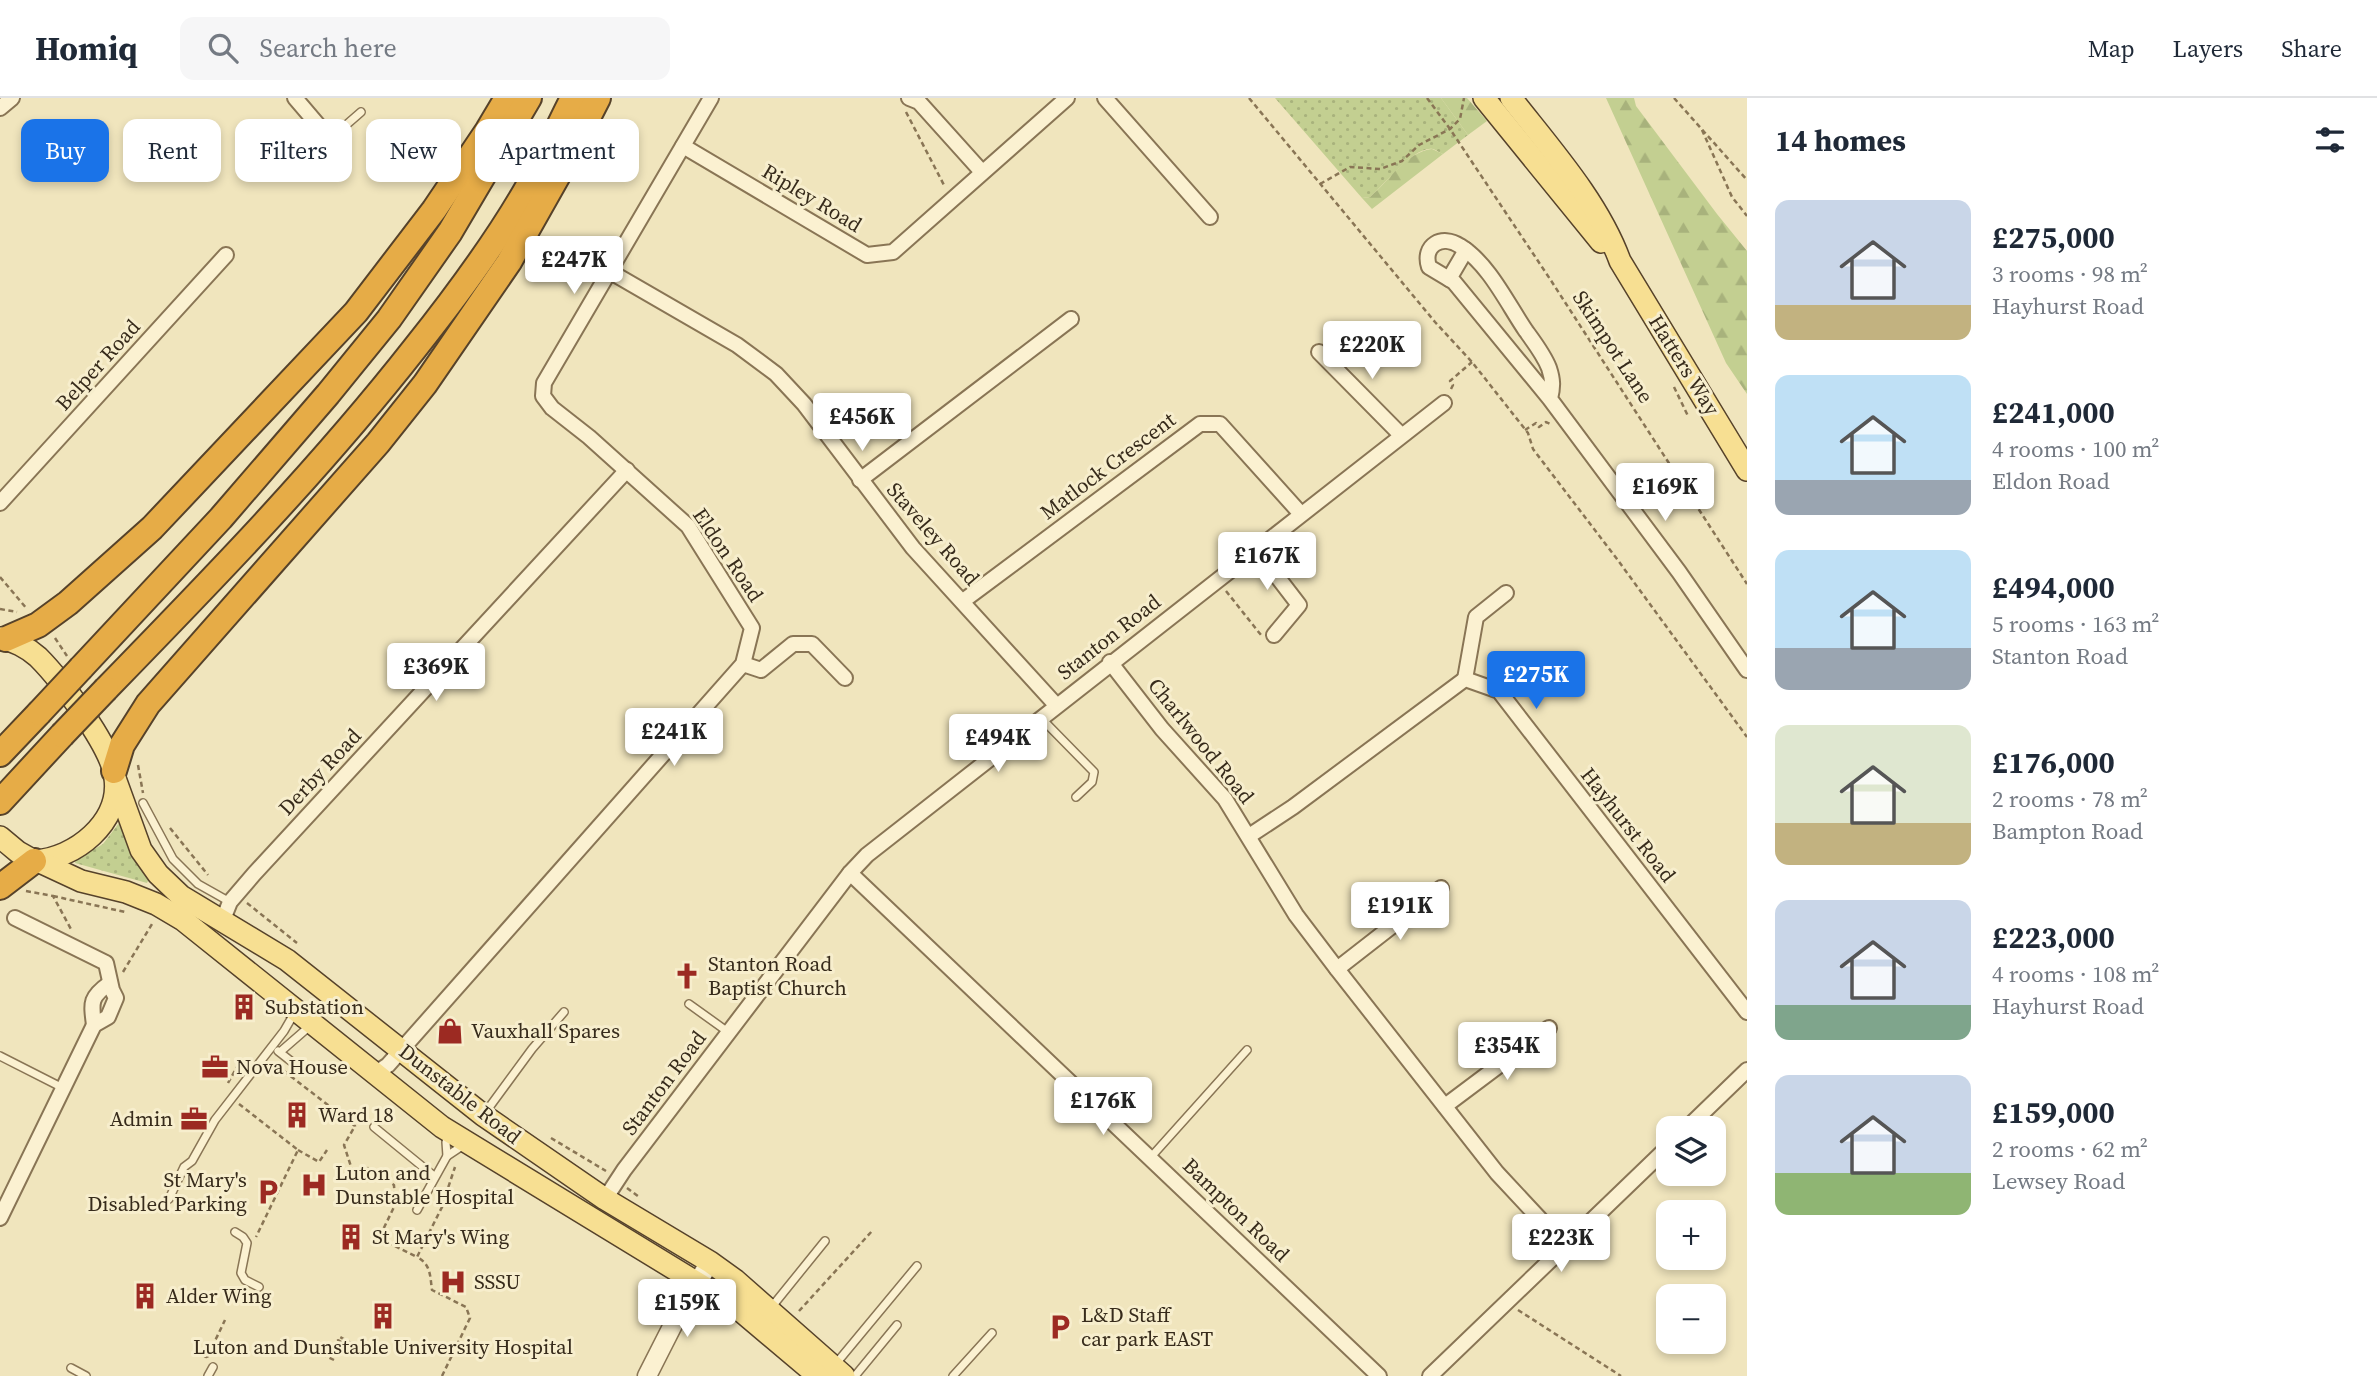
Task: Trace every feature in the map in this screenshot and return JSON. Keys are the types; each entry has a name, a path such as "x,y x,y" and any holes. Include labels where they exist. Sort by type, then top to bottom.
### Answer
{"highway":[{"path":"3,638 38,625 68,603 152,528 355,312 434,210 507,98"},
{"path":"0,754 221,518 389,319 450,232 529,98"},
{"path":"5,797 297,489 391,378 454,298 525,192 573,98"},
{"path":"122,771 122,745 148,704 378,443 425,384 509,262 598,98"},
{"path":"11,888 36,861"}],"main road":[{"name":"Hatters Way","path":"1484,98 1599,240 1620,261"},
{"name":"Hatters Way","path":"1511,98 1610,235 1620,261 1747,470"},
{"name":"Dunstable Road","path":"3,638 24,646 37,656 93,728 122,771 141,850 158,874 181,896 287,960 483,1115 605,1199 735,1280 770,1310 832,1373"},
{"path":"36,861 77,846 99,830 106,819 122,771"},
{"name":"Dunstable Road","path":"0,837 18,852 36,861 81,881 126,892 156,904 183,920 298,1015 459,1139 734,1306 832,1373"}],"street":[{"path":"0,108 12,98"},
{"path":"295,98 313,119"},
{"name":"Eldon Road","path":"369,1070 379,1071 387,1065 743,664 752,628 688,526 628,470 552,408 543,396 544,383 711,98"},
{"name":"Ripley Road","path":"683,146 867,255 892,252 1067,98"},
{"path":"1105,98 1210,217"},
{"path":"907,104 919,102 982,172"},
{"path":"1550,399 1553,382 1548,364 1490,276 1466,250 1447,240 1436,242 1429,248 1426,259 1429,267 1438,275 1450,279 1550,399 1679,572 1747,670"},
{"path":"1450,279 1466,250"},
{"name":"Belper Road","path":"1,501 226,255"},
{"name":"Staveley Road","path":"608,271 737,345 776,374 804,404 913,548 1056,705"},
{"path":"860,480 1071,318"},
{"path":"1319,352 1401,435"},
{"name":"Stanton Road","path":"605,1199 624,1170 850,873 867,855 1444,403"},
{"name":"Matlock Crescent","path":"963,601 1200,424 1220,424 1301,514"},
{"name":"Derby Road","path":"222,922 230,902 628,470"},
{"path":"1256,549 1299,605 1275,635"},
{"path":"1249,836 1293,807 1465,679 1476,617 1506,593"},
{"path":"743,664 761,670 793,643 812,644 845,678"},
{"name":"Charlwood Road","path":"1110,663 1162,729 1225,799 1296,915 1336,969 1497,1173 1565,1246"},
{"name":"Hayhurst Road","path":"1465,679 1499,691 1747,1012"},
{"name":"Bampton Road","path":"850,873 1379,1376"},
{"path":"1336,969 1441,888"},
{"path":"15,918 106,963 116,998 108,1017 94,1025"},
{"path":"0,1218 94,1025 91,1004 96,993 111,987"},
{"path":"1445,1106 1549,1028"},
{"path":"1699,1116 1747,1070"},
{"path":"1439,1373 1506,1302 1656,1158"},
{"path":"646,1376 680,1311 710,1262"}],"lane":[{"path":"352,120 361,112"},
{"path":"1041,717 1094,772 1092,782 1076,797"},
{"path":"143,803 173,859 198,884 230,902"},
{"path":"689,1004 729,1033"},
{"path":"483,1115 532,1049 564,1012"},
{"path":"169,1199 184,1167 192,1161 215,1120 298,1015"},
{"path":"280,1052 298,1015"},
{"path":"272,1046 292,1062"},
{"path":"1151,1157 1247,1050"},
{"path":"0,1056 63,1089"},
{"path":"374,1127 434,1176"},
{"path":"417,1210 434,1176 459,1139"},
{"path":"447,1156 446,1142 459,1139"},
{"path":"234,1232 247,1243 241,1273 245,1280 259,1287"},
{"path":"770,1310 825,1241"},
{"path":"832,1373 917,1266"},
{"path":"855,1376 897,1325"},
{"path":"953,1376 992,1333"},
{"path":"208,1376 213,1367"},
{"path":"71,1368 86,1376"}],"path":[{"path":"1249,98 1435,322 1472,362 1525,430 1533,449 1747,737"},
{"name":"Skimpot Lane","path":"1427,98 1550,279 1747,584"},
{"path":"1320,184 1350,167 1380,169 1402,161 1419,145 1450,129 1460,119 1464,98"},
{"path":"1674,98 1747,180"},
{"path":"907,104 952,199"},
{"path":"1701,127 1732,197 1747,216"},
{"path":"1444,403 1453,385 1450,381 1472,362"},
{"path":"1525,430 1536,423"},
{"path":"0,577 30,612 24,614 0,609"},
{"path":"1220,583 1259,635 1275,635"},
{"path":"122,771 142,782 143,803"},
{"path":"11,888 130,913"},
{"path":"53,896 84,952"},
{"path":"111,987 155,919"},
{"path":"279,1067 355,1126 344,1146 339,1149"},
{"path":"244,1085 248,1091 239,1104 318,1163 327,1150"},
{"path":"344,1146 354,1176 361,1180 368,1168 394,1185 395,1205 379,1238 423,1260 429,1269 432,1290 466,1307 470,1318 442,1376"},
{"path":"256,1237 298,1150"},
{"path":"417,1257 447,1197 456,1164"},
{"path":"795,1317 873,1230"},
{"path":"1506,1302 1621,1376"},
{"path":"213,1367 214,1343 225,1320"},
{"path":"334,1349 332,1354 324,1350 322,1354 334,1360"},
{"path":"197,1352 206,1357 214,1353"}],"green space":[{"path":"1275,98 1441,98 1468,135 1443,154 1433,149 1417,153 1370,197 1362,198"},
{"path":"1441,98 1467,98 1487,121 1468,135"},
{"path":"1606,98 1634,98 1636,106 1747,251 1747,394 1726,363"},
{"path":"1432,149 1443,154 1372,209 1362,198 1370,197 1406,161"},
{"path":"119,823 150,877 147,883 75,863 103,844"}],"place":[{"name":"Stanton Road Baptist Church","path":"687,976"},
{"name":"Substation","path":"244,1007"},
{"name":"Vauxhall Spares","path":"450,1031"},
{"name":"Nova House","path":"215,1067"},
{"name":"Ward 18","path":"297,1115"},
{"name":"Admin","path":"194,1119"},
{"name":"Luton and Dunstable Hospital","path":"314,1185"},
{"name":"St Mary's Disabled Parking","path":"268,1192"},
{"name":"St Mary's Wing","path":"351,1237"},
{"name":"SSSU","path":"453,1282"},
{"name":"Alder Wing","path":"145,1296"},
{"name":"Luton and Dunstable University Hospital","path":"383,1316"},
{"name":"L&D Staff car park EAST","path":"1060,1327"}]}
